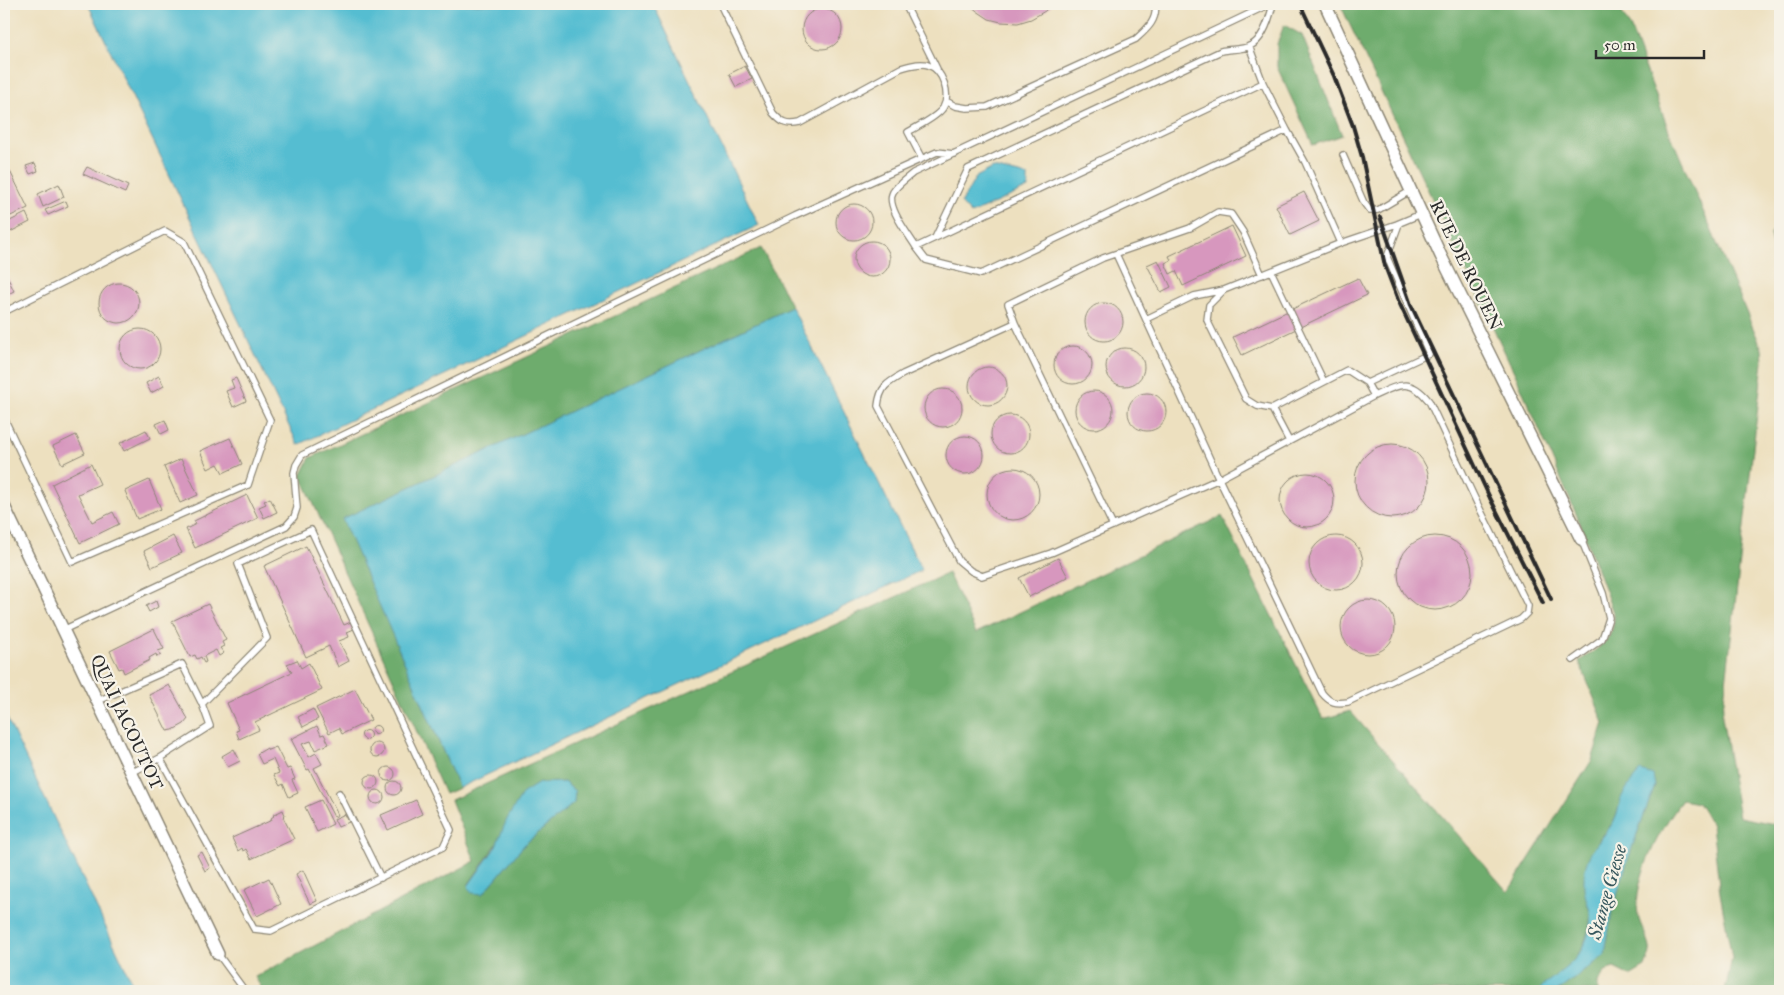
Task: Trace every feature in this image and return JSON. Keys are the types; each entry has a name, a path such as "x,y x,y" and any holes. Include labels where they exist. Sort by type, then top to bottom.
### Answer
{"street":[{"name":"RUE DE ROUEN","path":"1324,4 1421,214 1581,540"},
{"name":"QUAI JACOUTOT","path":"4,506 218,954"}],"lane":[{"path":"720,4 773,113 784,124 800,123 901,68 913,64 927,64 938,71"},
{"path":"905,4 947,93 942,109 908,132 922,159"},
{"path":"946,101 955,106 976,109 987,107 1018,94 1136,39 1148,29 1154,19 1155,4"},
{"path":"935,238 968,169 1221,51 1249,46 1261,34 1271,13 1271,4 913,173 893,192 890,200 894,211 926,260 981,274 1286,130"},
{"path":"1249,46 1264,83 1286,130 1305,162 1341,243"},
{"path":"916,247 1264,83"},
{"path":"63,630 286,526 294,517 297,508 294,473 296,464 302,456 795,216 938,152 954,154"},
{"path":"1343,155 1364,203 1370,210 1378,210 1410,191"},
{"path":"1113,526 1008,304 1103,258 1190,228 1218,212 1231,214 1243,232 1262,275"},
{"path":"1146,319 1194,296 1224,290 1341,243 1399,224 1421,214"},
{"path":"1368,383 1429,354 1386,257 1399,224"},
{"path":"4,312 165,231 184,242 270,420 248,486 72,562 4,418"},
{"path":"1016,323 903,374 887,383 879,395 878,406 959,561 970,571 982,576 1051,554 1219,478 1395,386 1410,386 1420,390 1429,401 1477,503 1524,595 1528,606 1526,613 1521,619 1348,702 1337,704 1328,701 1322,694 1219,478 1116,254"},
{"path":"1271,271 1324,382"},
{"path":"1224,290 1208,305 1207,320 1246,399 1257,406 1272,409 1347,370 1368,383 1374,396"},
{"path":"1272,409 1289,441"},
{"path":"160,758 254,929 271,931 444,847 451,830 311,530 238,564 267,638 202,704"},
{"path":"1573,660 1602,639 1609,618 1603,593 1581,540"},
{"path":"98,701 182,664 202,704 210,726 160,758 131,773"},
{"path":"338,793 381,878"},
{"path":"218,954 244,991"}],"green space":[{"path":"1340,4 1617,4 1631,29 1669,131 1762,349 1763,362 1722,717 1739,817 1780,825 1780,991 1725,991 1732,958 1720,893 1712,825 1698,803 1682,800 1657,839 1639,886 1638,915 1650,950 1645,967 1630,976 1614,968 1605,971 1598,983 1598,991 1558,991 1605,955 1618,891 1655,786 1622,797 1615,820 1599,840 1587,903 1591,913 1589,928 1583,947 1572,963 1538,991 263,991 255,977 475,861 451,800 948,573 976,633 1222,516 1323,719 1350,711 1508,892 1592,760 1604,723 1579,661 1604,643 1614,624 1614,615 1580,523 1516,376","holes":["564,782 575,791 574,803 525,844 483,894 468,885 539,783"]},
{"path":"1284,25 1302,35 1342,135 1313,145 1277,67 1277,44"},
{"path":"1780,216 1780,283 1770,235"},
{"path":"761,248 792,307 343,519 459,788 445,794 301,476 310,458"}],"water":[{"path":"88,4 653,4 759,225 298,445"},
{"path":"993,168 1028,176 1028,188 971,214 961,203 976,177"},
{"path":"792,307 922,570 459,788 342,519"},
{"path":"4,712 136,991 4,991"},
{"name":"Stange Giesse","path":"1641,771 1653,775 1655,786 1618,891 1605,955 1558,991 1538,991 1575,959 1584,945 1590,920 1590,912 1584,889 1586,865 1593,850 1616,818 1624,793"},
{"path":"564,782 575,791 574,803 525,844 483,894 472,893 468,886 495,848 507,819 523,793 539,783"}],"building":[{"path":"969,4 1052,4 1045,11 1031,19 1018,23 989,19"},
{"path":"822,9 836,15 842,29 836,43 822,49 808,43 802,29 808,15"},
{"path":"745,66 752,79 736,87 729,74"},
{"path":"4,159 28,208 4,219"},
{"path":"35,163 38,171 30,174 26,166"},
{"path":"87,167 128,186 125,193 83,174"},
{"path":"59,184 64,197 43,207 38,194"},
{"path":"1304,192 1319,221 1290,235 1276,206"},
{"path":"66,201 68,206 48,215 45,210"},
{"path":"854,204 867,209 872,222 867,235 854,240 841,235 836,222 841,209"},
{"path":"26,213 30,222 4,235 4,224"},
{"path":"1232,226 1246,256 1183,286 1176,271 1170,274 1165,263 1171,260 1169,256"},
{"path":"872,241 885,246 890,259 885,272 872,277 859,272 854,259 859,246"},
{"path":"1158,260 1171,287 1161,292 1147,265"},
{"path":"4,270 14,291 4,296"},
{"path":"1358,278 1367,295 1242,355 1233,337"},
{"path":"119,283 133,289 139,303 133,317 119,323 105,317 99,303 105,289"},
{"path":"1104,303 1118,308 1123,322 1118,336 1104,341 1090,336 1085,322 1090,308"},
{"path":"140,329 154,335 160,349 154,363 140,369 126,363 120,349 126,335"},
{"path":"1073,346 1087,351 1092,365 1087,379 1073,384 1059,379 1054,365 1059,351"},
{"path":"1125,348 1139,353 1144,367 1139,381 1125,386 1111,381 1106,367 1111,353"},
{"path":"988,367 1002,372 1007,386 1002,400 988,405 974,400 969,386 974,372"},
{"path":"159,376 164,386 151,393 146,383"},
{"path":"236,378 246,401 233,407 226,391 234,388 231,380"},
{"path":"943,389 957,394 962,408 957,422 943,427 929,422 924,408 929,394"},
{"path":"1094,391 1108,396 1113,410 1108,424 1094,429 1080,424 1075,410 1080,396"},
{"path":"1147,393 1161,398 1166,412 1161,426 1147,431 1133,426 1128,412 1133,398"},
{"path":"1010,415 1024,420 1029,434 1024,448 1010,453 996,448 991,434 996,420"},
{"path":"165,420 169,430 161,434 156,424"},
{"path":"146,430 150,438 124,451 120,443"},
{"path":"76,435 85,453 62,464 53,446"},
{"path":"965,436 979,441 984,455 979,469 965,474 951,469 946,455 951,441"},
{"path":"230,438 242,464 223,473 218,464 208,469 200,451"},
{"path":"1392,444 1413,450 1423,460 1429,481 1423,502 1413,512 1392,518 1371,512 1361,502 1355,481 1361,460 1371,450"},
{"path":"181,459 198,495 180,503 164,467"},
{"path":"91,464 100,484 78,494 92,522 113,512 119,524 80,543 52,484"},
{"path":"1008,468 1018,468 1027,472 1035,480 1039,494 1035,508 1027,516 1018,520 1008,520 999,516 991,508 987,499 987,489 991,480 999,472"},
{"path":"1307,473 1317,475 1326,481 1332,490 1334,500 1332,510 1326,519 1317,525 1307,527 1297,525 1288,519 1282,510 1280,500 1282,490 1288,481 1297,475"},
{"path":"149,480 161,509 137,519 125,491"},
{"path":"247,495 258,518 195,548 186,529 196,524 194,521"},
{"path":"270,498 277,512 264,518 259,507 266,504 264,501"},
{"path":"173,536 182,553 152,567 144,551"},
{"path":"1336,536 1346,538 1355,544 1361,553 1363,563 1361,573 1355,582 1346,588 1336,590 1326,588 1317,582 1311,573 1309,563 1311,553 1317,544 1326,538"},
{"path":"1435,536 1456,542 1466,552 1472,573 1466,594 1456,604 1435,610 1414,604 1404,594 1398,573 1404,552 1414,542"},
{"path":"306,546 344,625 351,622 354,629 347,632 349,637 339,641 349,661 338,667 329,646 306,657 264,566"},
{"path":"1058,558 1068,577 1029,597 1019,578"},
{"path":"1368,600 1378,602 1387,608 1393,617 1395,627 1393,637 1387,646 1378,652 1368,654 1358,652 1349,646 1343,637 1341,627 1343,617 1349,608 1358,602"},
{"path":"156,601 158,607 149,612 146,606"},
{"path":"208,604 226,640 222,642 224,646 220,648 224,653 219,656 216,650 204,656 206,662 204,663 201,657 197,659 195,655 190,657 172,621"},
{"path":"154,629 164,649 158,651 161,655 157,657 156,654 149,658 150,660 124,673 122,668 119,669 110,651"},
{"path":"297,660 301,668 309,663 322,690 255,722 259,730 239,739 236,731 239,730 227,703 292,672 287,664"},
{"path":"169,685 188,719 184,724 167,731 149,695"},
{"path":"355,689 371,720 342,734 339,728 329,733 316,708"},
{"path":"313,709 318,719 303,727 298,717"},
{"path":"376,725 381,730 376,735 371,730"},
{"path":"317,726 321,735 324,734 329,744 315,750 311,741 302,744 309,757 316,753 322,764 314,768 338,815 334,817 291,739"},
{"path":"366,730 371,735 366,740 361,735"},
{"path":"377,743 382,745 384,750 382,755 377,757 372,755 370,750 372,745"},
{"path":"276,747 287,769 290,768 295,779 292,780 298,793 289,797 283,784 280,786 274,775 279,773 273,759 262,764 257,754 267,748 268,750"},
{"path":"234,749 240,761 228,767 222,756"},
{"path":"388,767 393,769 395,774 393,779 388,781 383,779 381,774 383,769"},
{"path":"371,775 376,777 378,782 376,787 371,789 366,787 364,782 366,777"},
{"path":"394,781 399,783 401,788 399,793 394,795 389,793 387,788 389,783"},
{"path":"377,790 382,792 384,797 382,802 377,804 372,802 370,797 372,792"},
{"path":"321,800 333,824 317,832 305,807"},
{"path":"416,800 422,814 388,830 381,815"},
{"path":"283,810 285,815 283,817 294,839 251,859 246,849 243,851 242,848 238,851 232,838 272,820 273,815"},
{"path":"345,814 349,822 338,827 334,819"},
{"path":"202,852 210,868 205,871 197,855"},
{"path":"303,870 317,901 310,904 296,874"},
{"path":"269,878 281,904 257,916 244,890"}],"railway":[{"path":"1300,4 1334,76 1353,126 1362,157 1385,266 1398,300 1490,498 1543,603"},
{"path":"1380,217 1411,305 1551,599"}]}
